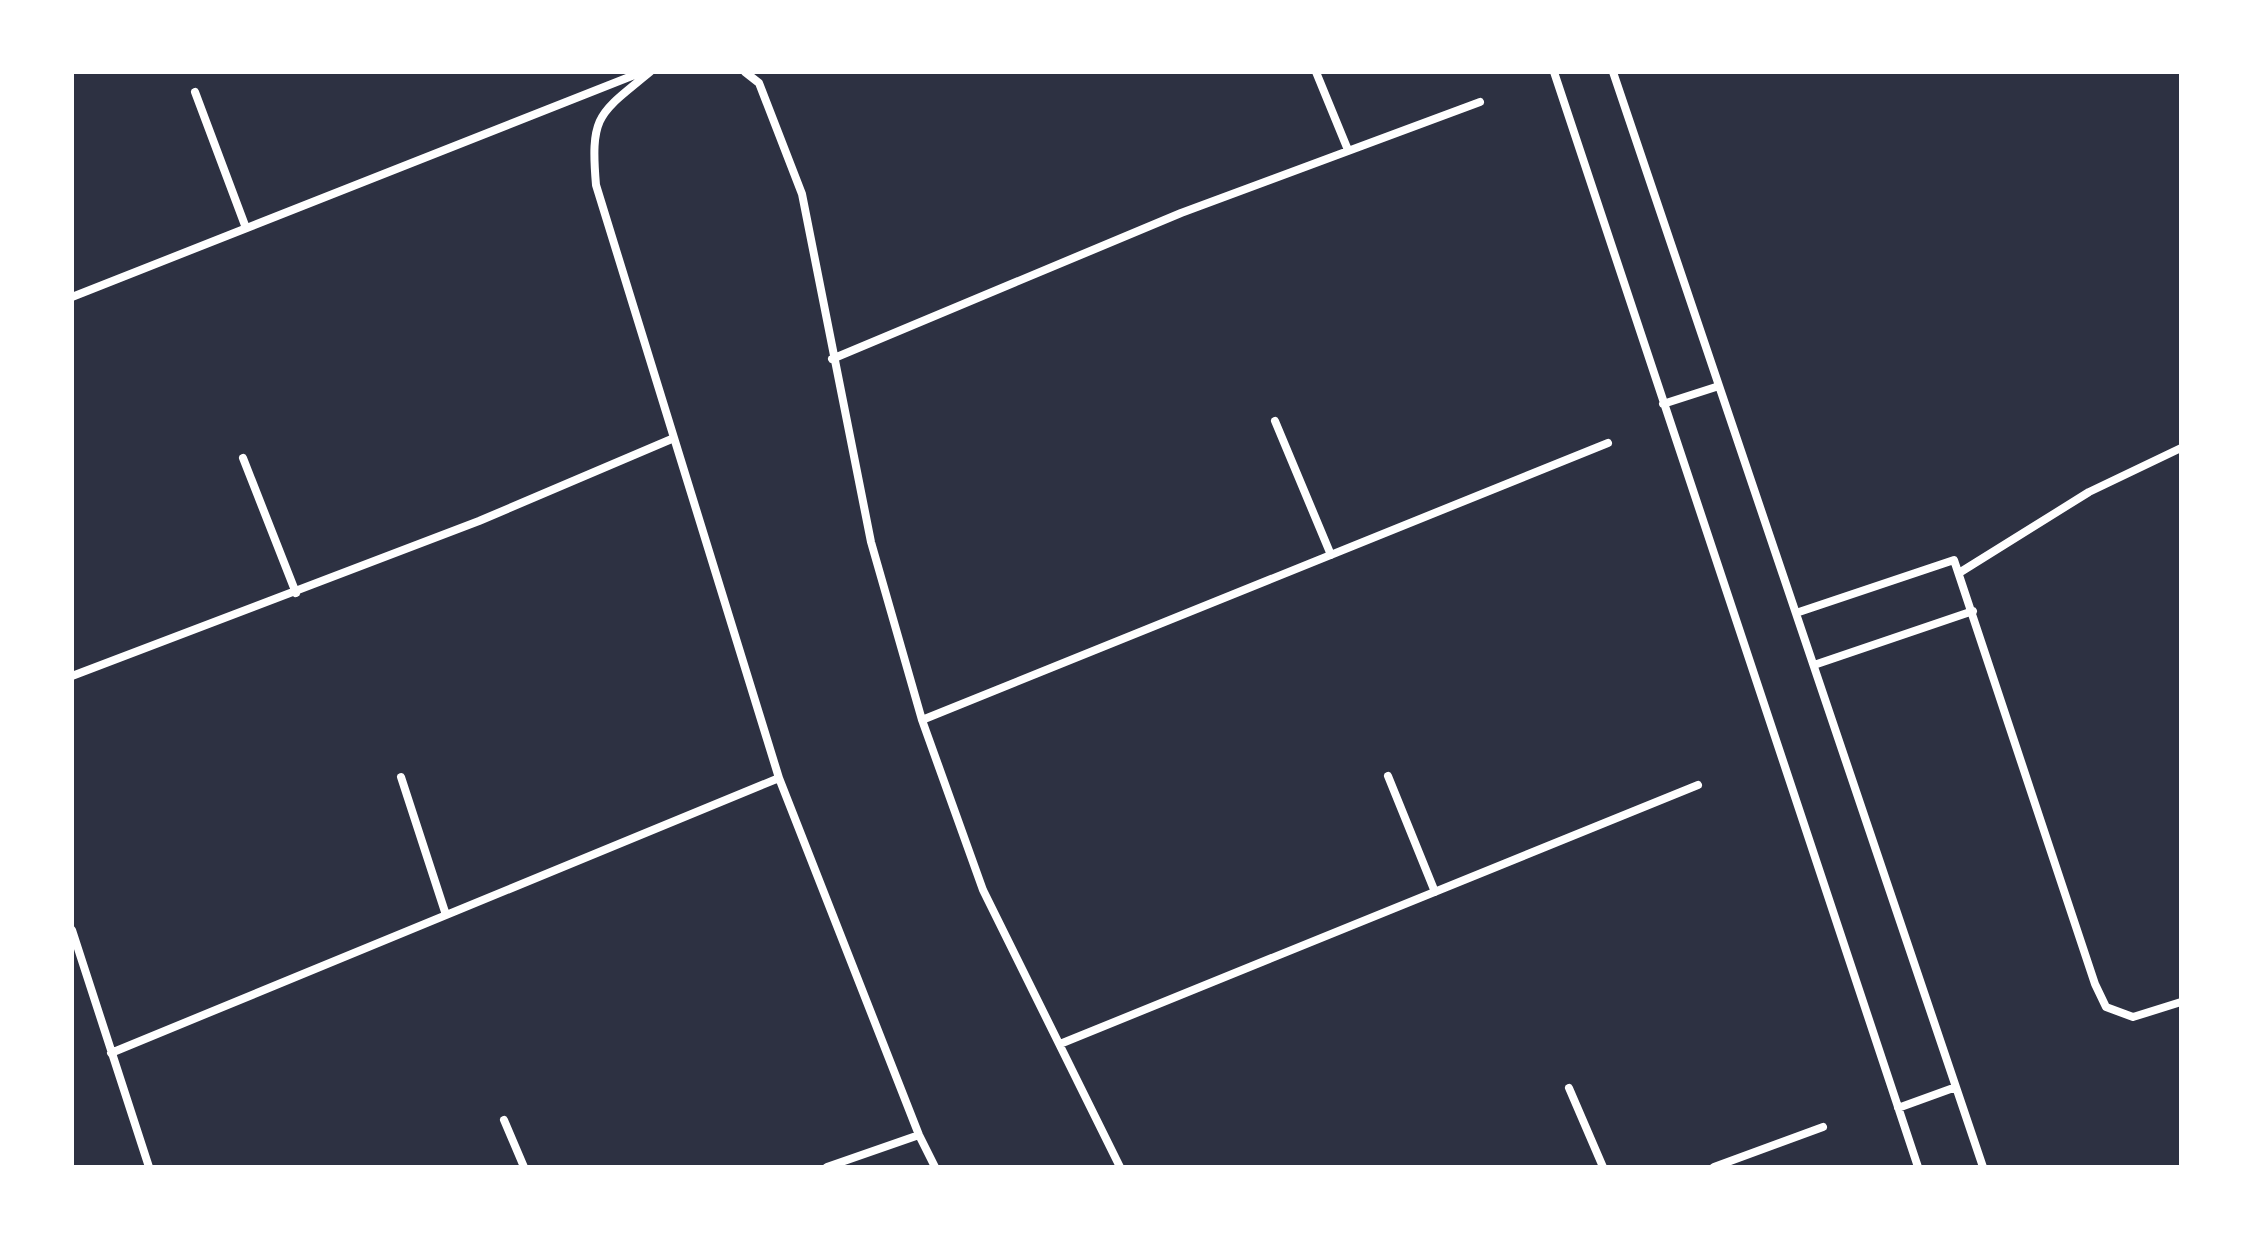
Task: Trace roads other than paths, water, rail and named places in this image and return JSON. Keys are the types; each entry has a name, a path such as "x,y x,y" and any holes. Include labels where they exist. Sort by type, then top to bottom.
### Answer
{"street":[{"path":"72,297 642,72"},
{"path":"650,72 601,112 593,150 600,200 779,778 919,1135 935,1167"},
{"path":"745,72 759,83 802,194 832,359 871,542 922,720 983,890 1120,1167"},
{"path":"1316,72 1348,150"},
{"path":"1554,72 1918,1167"},
{"path":"1613,72 1983,1167"},
{"path":"195,92 246,228"},
{"path":"832,359 1152,225 1480,102"},
{"path":"1663,404 1719,386"},
{"path":"1275,421 1331,555"},
{"path":"72,676 296,593 674,438"},
{"path":"922,720 1608,443"},
{"path":"1959,573 2089,492 2181,448"},
{"path":"243,458 296,593"},
{"path":"1796,613 1954,560 2095,984 2106,1007 2133,1017 2181,1002"},
{"path":"1814,665 1973,611"},
{"path":"1388,776 1435,892"},
{"path":"401,777 446,915"},
{"path":"111,1053 779,778"},
{"path":"1060,1044 1698,785"},
{"path":"72,930 149,1167"},
{"path":"1898,1108 1956,1087"},
{"path":"1569,1088 1603,1167"},
{"path":"504,1120 524,1167"},
{"path":"1714,1167 1823,1127"},
{"path":"827,1167 919,1135"}]}
